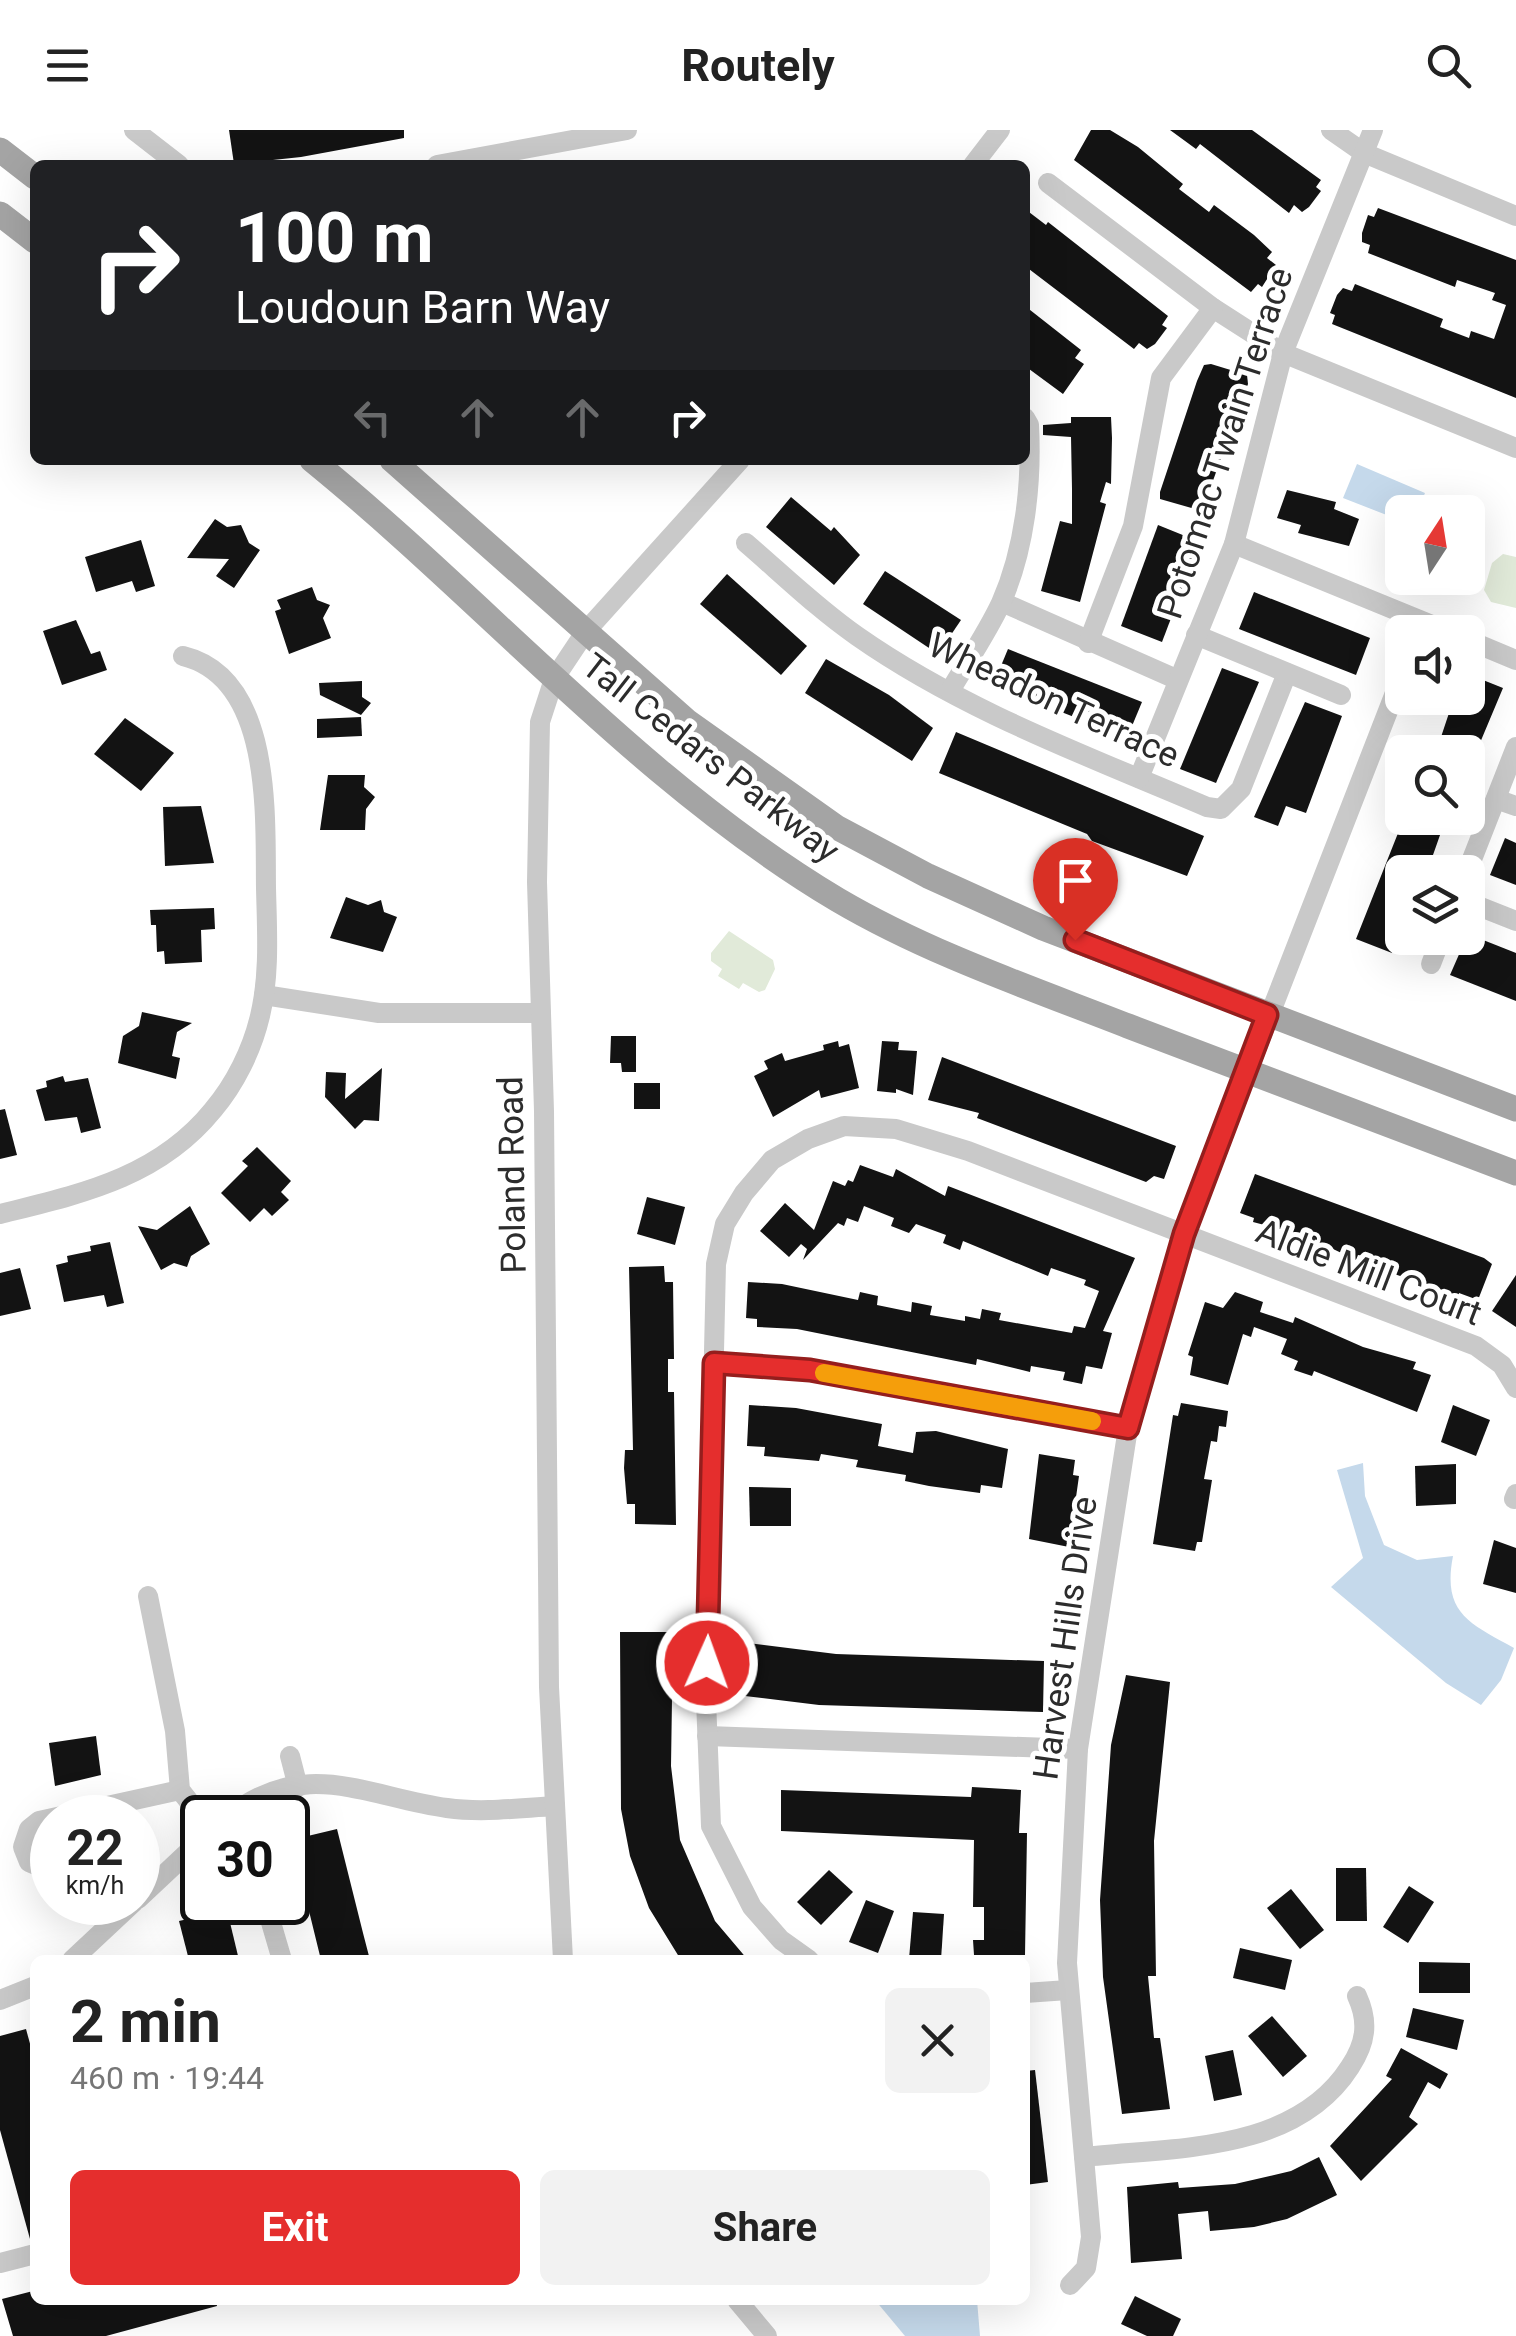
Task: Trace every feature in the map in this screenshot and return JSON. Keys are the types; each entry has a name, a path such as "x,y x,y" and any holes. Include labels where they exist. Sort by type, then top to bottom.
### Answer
{"main road":[{"path":"0,150 30,173"},
{"path":"0,214 30,237"},
{"name":"Tall Cedars Parkway","path":"318,465 431,561 554,680 715,813 837,899 930,947 1516,1173"},
{"name":"Tall Cedars Parkway","path":"398,465 688,722 836,826 928,876 1043,928 1516,1109"}],"street":[{"path":"134,130 172,160"},
{"path":"464,160 627,130"},
{"path":"1331,130 1364,153 1516,216"},
{"name":"Potomac Twain Terrace","path":"1138,778 1234,544 1283,353 1374,130"},
{"path":"976,160 995,132"},
{"path":"143,160 153,146"},
{"path":"1048,183 1212,308 1283,353 1516,448"},
{"path":"1088,643 1133,526 1162,378 1212,308"},
{"name":"Poland Road","path":"563,1955 548,1633 537,749 540,722 554,680 586,631 735,465"},
{"path":"950,692 1002,602 1020,540 1030,465"},
{"name":"Wheadon Terrace","path":"746,543 855,635 950,692 1039,736 1221,809 1242,788 1287,674"},
{"path":"1234,544 1394,615"},
{"path":"1002,602 1088,643 1176,678"},
{"path":"1196,635 1342,694"},
{"path":"1485,647 1516,660"},
{"path":"0,1214 104,1188 135,1174 178,1146 214,1110 249,1051 264,995 265,800 260,765 238,700 220,675 202,661 183,656"},
{"name":"Harvest Hills Drive","path":"1070,2285 1086,2268 1091,2236 1068,1990 1078,1749 1128,1428 1184,1234 1386,715"},
{"path":"1476,855 1506,802 1516,748"},
{"path":"1485,909 1516,921"},
{"path":"1431,964 1434,955"},
{"path":"264,995 379,1013 541,1014"},
{"name":"Aldie Mill Court","path":"796,1955 752,1907 710,1826 713,1288 725,1224 772,1160 844,1126 896,1129 950,1146 1476,1346 1502,1365 1516,1388"},
{"path":"714,1363 810,1370 1128,1428"},
{"path":"148,1596 184,1795"},
{"path":"708,1736 1078,1749"},
{"path":"290,1756 298,1787"},
{"path":"272,1795 298,1787 344,1783 476,1811 554,1806"},
{"path":"160,1797 180,1790"},
{"path":"30,1828 22,1847 30,1862"},
{"path":"160,1878 180,1860"},
{"path":"77,1955 110,1925"},
{"path":"272,1925 281,1955"},
{"path":"0,2000 30,1988"},
{"path":"1030,1993 1068,1990"},
{"path":"1084,2157 1257,2135 1301,2116 1336,2087 1358,2055 1366,2029 1357,1996"},
{"path":"0,2263 30,2255"},
{"path":"741,2305 767,2336"}],"green space":[{"path":"1503,554 1516,557 1516,608 1491,602 1485,592 1492,563"},
{"path":"729,931 773,960 775,969 765,990 759,992 743,983 739,989 718,976 722,969 711,961 711,953"}],"water":[{"path":"1357,464 1425,493 1385,495 1385,514 1343,498"},
{"path":"1363,1463 1365,1496 1384,1545 1417,1560 1453,1556 1452,1591 1462,1614 1514,1648 1501,1680 1481,1705 1446,1683 1331,1587 1363,1558 1337,1470"},
{"path":"879,2305 977,2305 980,2336 905,2336"}],"building":[{"path":"229,130 404,130 404,138 301,157 233,160"},
{"path":"1091,130 1110,130 1138,147 1183,184 1179,189 1209,212 1214,205 1254,235 1272,252 1267,258 1276,265 1262,287 1258,284 1251,292 1074,160"},
{"path":"1170,130 1252,130 1321,180 1316,187 1321,191 1302,212 1294,205 1289,213 1200,144 1196,149"},
{"path":"1378,208 1516,260 1516,398 1332,324 1335,315 1330,313 1337,295 1343,288 1352,291 1355,284 1443,319 1440,327 1469,338 1471,331 1494,339 1506,305 1492,300 1495,293 1457,280 1455,287 1368,253 1370,245 1362,242 1362,233 1368,215 1374,217"},
{"path":"1030,213 1046,225 1048,222 1168,316 1162,325 1167,328 1155,344 1147,349 1139,343 1134,349 1030,270"},
{"path":"1030,310 1081,350 1075,358 1084,364 1063,394 1030,370"},
{"path":"1204,365 1247,375 1248,384 1202,511 1160,499 1160,492 1197,381"},
{"path":"1071,417 1111,417 1111,484 1106,482 1100,502 1106,504 1080,602 1041,591 1060,521 1072,524 1071,437 1043,435 1043,425 1071,423"},
{"path":"1287,490 1336,502 1334,509 1359,519 1349,546 1298,533 1301,525 1277,518"},
{"path":"791,497 831,531 834,527 860,555 834,585 766,527"},
{"path":"215,519 227,527 241,525 249,543 260,550 234,588 216,576 229,559 187,558"},
{"path":"1158,525 1200,542 1162,642 1121,626"},
{"path":"141,540 155,586 136,592 132,581 96,592 85,557"},
{"path":"885,571 961,620 938,654 863,604"},
{"path":"727,574 807,646 781,675 700,604"},
{"path":"312,587 317,600 330,605 323,618 331,638 289,654 275,611 281,609 277,600"},
{"path":"1254,592 1370,638 1356,675 1239,629"},
{"path":"76,620 91,654 100,651 107,670 62,685 43,631"},
{"path":"1008,649 1142,702 1127,738 993,685"},
{"path":"826,659 889,695 933,728 912,761 805,693"},
{"path":"1222,668 1259,682 1216,783 1180,769"},
{"path":"362,681 362,697 371,703 361,715 320,695 319,683"},
{"path":"1485,681 1503,688 1483,735 1442,735 1448,715 1485,715"},
{"path":"1305,702 1342,716 1306,813 1286,806 1278,826 1254,817"},
{"path":"361,717 362,736 317,738 317,719"},
{"path":"125,718 174,753 141,791 94,754"},
{"path":"956,732 1204,836 1187,876 1092,841 1087,834 939,773"},
{"path":"328,775 365,775 364,787 375,797 366,809 365,830 320,830"},
{"path":"201,806 214,863 165,866 163,807"},
{"path":"1397,835 1440,835 1433,855 1389,855"},
{"path":"1505,838 1516,843 1516,885 1490,875"},
{"path":"1385,866 1385,950 1356,939"},
{"path":"346,897 368,905 381,900 384,912 397,917 383,952 330,938"},
{"path":"214,908 215,929 201,930 202,962 165,964 164,951 157,952 156,925 151,925 150,910"},
{"path":"1485,941 1516,953 1516,1001 1450,975 1459,955 1485,955"},
{"path":"142,1012 192,1023 177,1032 172,1056 180,1058 176,1079 118,1063 123,1036 139,1026"},
{"path":"611,1036 636,1036 636,1072 622,1072 621,1063 610,1063"},
{"path":"838,1041 839,1047 849,1044 859,1088 821,1098 819,1090 773,1117 754,1076 768,1069 764,1061 782,1053 785,1061 824,1050 823,1045"},
{"path":"882,1041 899,1042 898,1050 917,1051 913,1095 896,1089 896,1093 877,1091"},
{"path":"942,1057 1176,1146 1164,1179 1154,1176 1146,1182 977,1118 979,1113 928,1100"},
{"path":"382,1068 379,1121 364,1120 355,1129 325,1097 326,1072 346,1073 345,1099"},
{"path":"63,1076 65,1082 88,1078 101,1128 81,1133 77,1117 45,1121 36,1090 47,1087 46,1081"},
{"path":"634,1083 660,1083 660,1109 634,1109"},
{"path":"5,1109 17,1155 0,1159 0,1110"},
{"path":"257,1147 291,1181 281,1192 289,1200 272,1216 264,1208 250,1222 221,1193 248,1166 242,1161"},
{"path":"860,1165 893,1177 896,1169 945,1196 948,1186 1135,1258 1103,1331 1112,1333 1102,1369 1086,1366 1082,1384 1063,1380 1065,1372 1031,1366 1030,1372 977,1359 976,1365 797,1329 757,1327 757,1319 746,1318 748,1282 782,1284 858,1300 860,1292 878,1296 877,1305 911,1312 912,1302 932,1306 930,1315 965,1321 965,1316 980,1319 982,1309 1001,1313 999,1320 1072,1333 1074,1326 1085,1328 1099,1291 1084,1285 1086,1280 1051,1268 1048,1276 963,1241 960,1250 943,1243 946,1235 916,1224 909,1233 891,1226 894,1218 864,1206 858,1222 847,1218 844,1226 838,1223 803,1260 807,1249 801,1244 789,1257 760,1231 785,1203 814,1230 833,1181 845,1186 848,1180 853,1182"},
{"path":"1255,1174 1484,1258 1492,1264 1478,1300 1459,1293 1457,1301 1438,1294 1440,1289 1388,1272 1391,1267 1364,1256 1358,1255 1356,1260 1306,1236 1253,1222 1254,1218 1240,1213"},
{"path":"647,1197 685,1207 675,1245 637,1234"},
{"path":"190,1206 210,1244 191,1256 187,1267 174,1263 161,1270 138,1226 157,1230"},
{"path":"110,1242 124,1303 107,1307 104,1295 64,1302 56,1265 68,1262 67,1256 91,1251 90,1246"},
{"path":"664,1266 665,1282 673,1282 674,1359 668,1359 668,1392 674,1392 676,1525 635,1524 635,1504 627,1504 624,1468 625,1450 633,1450 629,1267"},
{"path":"20,1268 31,1309 0,1316 0,1273"},
{"path":"1516,1275 1516,1327 1492,1311"},
{"path":"1235,1292 1263,1302 1260,1312 1293,1323 1295,1317 1363,1347 1416,1362 1413,1369 1431,1375 1417,1412 1314,1371 1312,1376 1294,1370 1298,1361 1281,1354 1287,1339 1254,1327 1251,1337 1243,1334 1228,1385 1190,1375 1193,1357 1188,1355 1205,1302 1223,1308"},
{"path":"1181,1403 1228,1411 1226,1427 1219,1426 1217,1442 1211,1441 1204,1479 1212,1480 1202,1542 1197,1542 1195,1551 1153,1544 1173,1415 1178,1416"},
{"path":"749,1405 796,1408 882,1424 878,1446 913,1453 916,1432 936,1431 1008,1449 1002,1488 981,1485 980,1493 929,1486 905,1481 906,1475 856,1467 858,1460 821,1454 819,1461 764,1456 765,1447 747,1446"},
{"path":"1453,1405 1490,1420 1476,1456 1441,1442"},
{"path":"1039,1454 1075,1460 1073,1475 1079,1476 1069,1547 1029,1539"},
{"path":"1456,1464 1456,1504 1416,1506 1415,1466"},
{"path":"749,1487 791,1488 791,1526 750,1526"},
{"path":"1494,1540 1516,1548 1516,1593 1483,1584"},
{"path":"620,1632 673,1632 671,1766 680,1840 715,1921 744,1955 678,1955 649,1908 630,1856 621,1809"},
{"path":"748,1643 836,1654 1044,1661 1043,1712 819,1705 745,1696"},
{"path":"1126,1675 1170,1682 1154,1841 1156,1976 1148,1976 1154,2038 1160,2038 1170,2109 1122,2114 1103,1977 1100,1900 1111,1745"},
{"path":"96,1736 101,1775 55,1786 49,1743"},
{"path":"972,1787 1021,1790 1019,1833 1027,1833 1025,1955 974,1955 973,1940 984,1940 984,1907 973,1907 974,1840 781,1831 781,1790 971,1797"},
{"path":"337,1829 369,1955 320,1955 310,1916 310,1835"},
{"path":"1336,1868 1366,1868 1367,1921 1336,1921"},
{"path":"829,1870 853,1892 821,1925 797,1902"},
{"path":"1409,1886 1434,1902 1408,1943 1383,1927"},
{"path":"1291,1889 1324,1930 1300,1949 1267,1908"},
{"path":"866,1900 894,1911 878,1953 849,1942"},
{"path":"913,1912 944,1914 941,1955 909,1955"},
{"path":"180,1925 231,1925 238,1955 188,1955"},
{"path":"1240,1948 1292,1960 1285,1990 1233,1978"},
{"path":"1419,1962 1470,1963 1470,1993 1419,1993"},
{"path":"1413,2008 1464,2020 1457,2050 1406,2037"},
{"path":"1272,2016 1307,2056 1283,2077 1248,2036"},
{"path":"26,2029 30,2044 30,2239 0,2130 0,2036"},
{"path":"1401,2048 1448,2074 1440,2089 1428,2082 1409,2117 1418,2124 1361,2181 1330,2146 1392,2079 1386,2076"},
{"path":"1233,2050 1242,2095 1214,2101 1205,2056"},
{"path":"1030,2070 1035,2070 1048,2182 1030,2184"},
{"path":"1319,2157 1337,2195 1287,2219 1254,2227 1210,2231 1208,2211 1178,2214 1182,2259 1131,2263 1127,2187 1178,2182 1179,2188 1235,2184 1291,2171"},
{"path":"30,2292 30,2305 217,2306 106,2336 13,2336 2,2299"},
{"path":"1135,2296 1181,2319 1173,2336 1147,2336 1121,2324"}],"slow traffic":[{"path":"824,1373 1092,1421"}],"route":[{"path":"707,1663 714,1363 810,1370 1128,1428 1184,1234 1267,1015 1075,940"}]}
